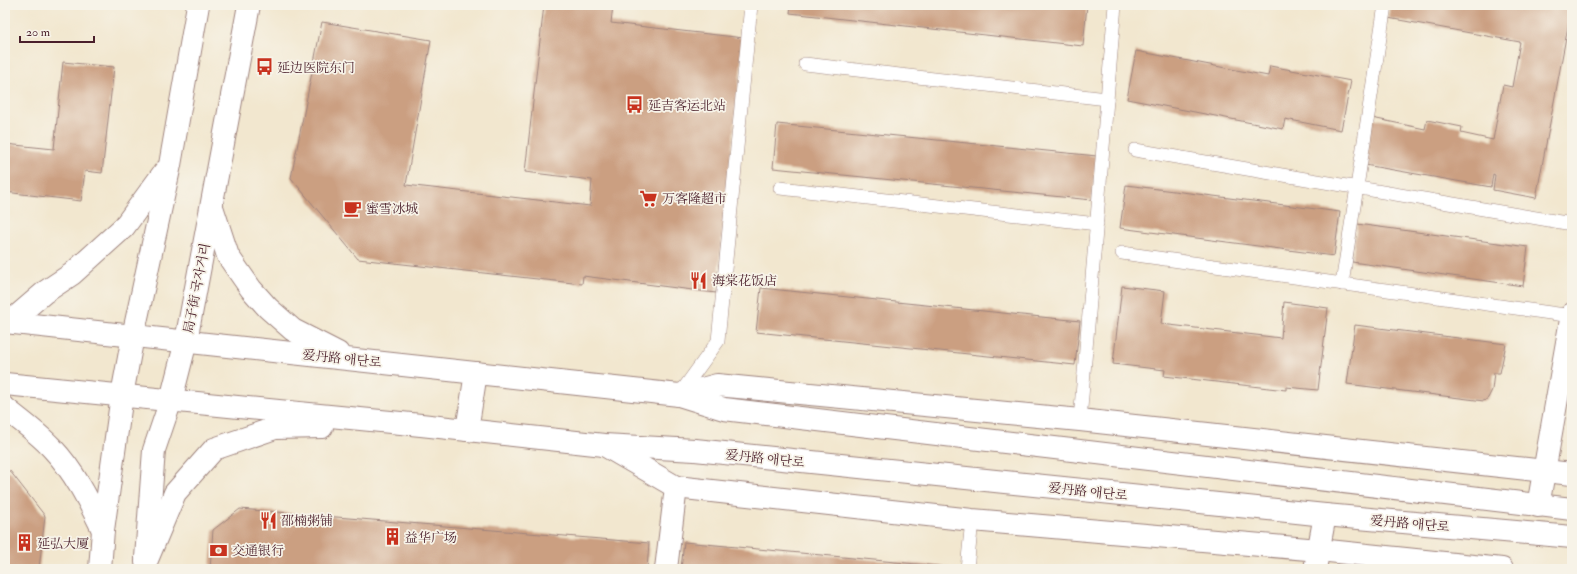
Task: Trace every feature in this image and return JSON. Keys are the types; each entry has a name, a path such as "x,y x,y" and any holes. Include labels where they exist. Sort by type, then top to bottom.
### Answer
{"main road":[{"path":"100,569 103,530 122,395 133,336 170,165 198,5"},
{"name":"局子街 국자거리","path":"145,565 154,450 171,400 186,342 249,5"},
{"path":"7,322 45,292 72,274 124,227 170,165"},
{"path":"212,206 228,256 251,288 268,308 293,330 351,359"},
{"path":"1538,506 1572,315"},
{"name":"爱丹路 애단로","path":"7,322 679,395 724,409 1572,509"},
{"path":"467,430 476,373"},
{"name":"爱丹路 애단로","path":"5,384 421,424 604,445 695,450 1325,515 1572,537"},
{"name":"爱丹路 애단로","path":"679,395 717,385 1080,420 1572,474"},
{"path":"5,408 34,430 53,449 87,497 103,530"},
{"path":"145,565 175,493 214,449 275,428 421,424"},
{"name":"爱丹路 애단로","path":"604,445 676,487 1317,559 1502,569"},
{"path":"666,569 676,487"},
{"path":"1317,559 1325,515"}],"lane":[{"path":"679,395 718,341 751,5"},
{"path":"1080,420 1115,5"},
{"path":"1342,284 1385,5"},
{"path":"805,64 1107,99"},
{"path":"1134,150 1572,224"},
{"path":"780,188 1096,224"},
{"path":"1122,253 1572,315"},
{"path":"967,569 972,520"}],"building":[{"path":"544,5 613,5 611,23 744,38 716,293 583,276 582,284 358,259 291,178 322,22 431,40 406,185 590,206 592,180 525,172"},
{"path":"791,5 1087,5 1083,46 790,13"},
{"path":"1390,5 1572,5 1536,198 1493,190 1495,175 1493,174 1491,187 1365,165 1372,118 1425,129 1427,120 1462,127 1461,133 1493,140 1503,85 1512,87 1520,42 1388,18"},
{"path":"1136,51 1268,76 1270,66 1351,81 1341,130 1285,119 1283,129 1127,99"},
{"path":"63,62 114,67 102,173 85,171 81,201 5,192 5,144 54,149"},
{"path":"777,124 1097,156 1092,200 773,168"},
{"path":"1126,185 1340,212 1334,256 1120,228"},
{"path":"1357,224 1528,247 1523,286 1352,262"},
{"path":"1122,286 1165,291 1161,324 1281,338 1284,302 1328,308 1318,390 1286,387 1286,390 1164,376 1165,370 1113,364"},
{"path":"761,288 1080,321 1075,365 756,332"},
{"path":"1355,325 1506,344 1500,373 1494,373 1492,390 1488,398 1484,401 1347,384"},
{"name":"延弘大厦","path":"5,471 10,471 45,516 39,569 5,569"},
{"name":"益华广场","path":"240,509 649,543 647,569 210,569 213,530"},
{"path":"684,542 948,567 948,569 681,569"}],"place":[{"name":"延边医院东门","path":"264,67"},
{"name":"延吉客运北站","path":"635,105"},
{"name":"万客隆超市","path":"649,198"},
{"name":"蜜雪冰城","path":"353,208"},
{"name":"海棠花饭店","path":"699,280"},
{"name":"邵楠粥铺","path":"268,520"},
{"name":"益华广场","path":"392,537"},
{"name":"延弘大厦","path":"24,543"},
{"name":"交通银行","path":"219,550"}]}
